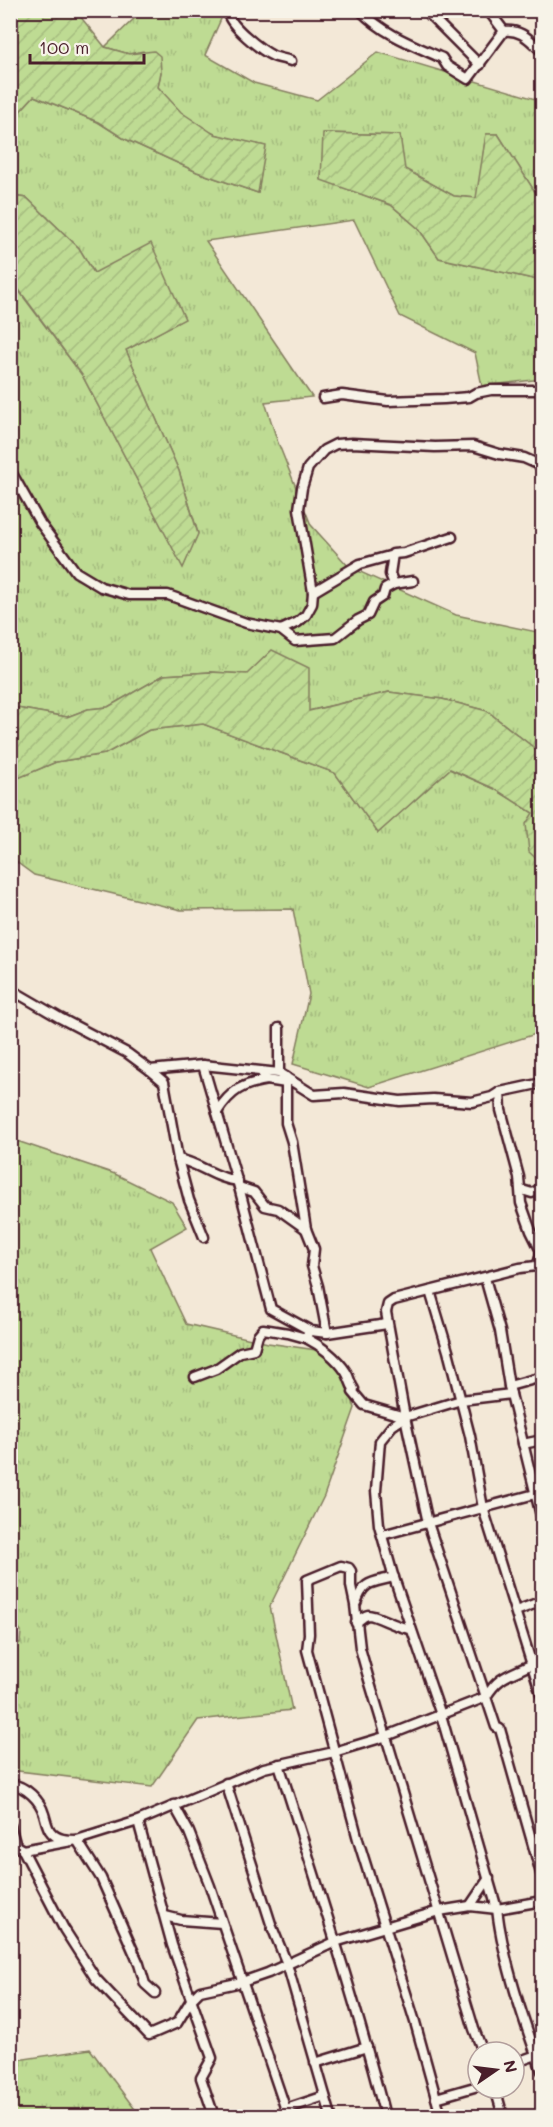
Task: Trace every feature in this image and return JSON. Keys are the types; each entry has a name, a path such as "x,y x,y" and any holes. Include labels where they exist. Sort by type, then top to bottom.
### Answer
{"street":[{"path":"231,10 228,14 229,20 246,36 272,56 291,61"},
{"path":"360,10 371,22 393,36 442,58 447,66 468,79 504,31"},
{"path":"425,10 480,66"},
{"path":"488,10 504,31"},
{"path":"504,31 516,31 541,48"},
{"path":"323,398 342,395 388,401 444,399 469,397 490,390 543,390"},
{"path":"281,630 298,622 306,615 312,604 313,592 299,509 308,468 324,450 336,444 352,443 473,446 524,458 543,466"},
{"path":"10,470 40,523 76,572 101,587 129,595 168,595 246,623 281,630 295,641 335,638 368,615 374,602 383,596 385,589 394,584 413,581"},
{"path":"313,592 360,564 404,553 452,537"},
{"path":"393,555 390,574 394,584"},
{"path":"10,989 127,1053 164,1083 178,1159 189,1200 204,1238"},
{"path":"279,1028 286,1123 292,1142 306,1229 314,1249 312,1266 327,1334"},
{"path":"150,1070 203,1065 256,1070 284,1078 314,1095 344,1093 400,1101 434,1099 472,1102 492,1097 500,1092 543,1083"},
{"path":"203,1065 272,1309 307,1334 344,1369 354,1389 353,1392 364,1405 405,1417"},
{"path":"256,1070 267,1080"},
{"path":"217,1112 227,1096 249,1083 284,1078"},
{"path":"500,1092 501,1110 522,1190 521,1203 540,1250"},
{"path":"178,1159 188,1161 254,1192 265,1206 278,1209 306,1229"},
{"path":"522,1190 532,1193 543,1188"},
{"path":"543,1234 540,1238 541,1258 536,1266 394,1300 388,1304 387,1324 428,1523 496,1727 500,1729 543,1877"},
{"path":"485,1278 500,1331 510,1390 543,1520"},
{"path":"430,1291 470,1436 483,1508 543,1697"},
{"path":"195,1377 216,1369 240,1352 254,1349 258,1335 263,1329 288,1333 327,1334 387,1324"},
{"path":"543,1377 510,1390 461,1400 405,1417 392,1426 380,1441 376,1491 382,1535 394,1577 441,1715 489,1878 500,1931 543,2071"},
{"path":"523,1444 543,1440"},
{"path":"382,1535 535,1494"},
{"path":"430,2116 441,2114 416,2022 385,1927 334,1752 307,1650 309,1634 307,1580 341,1566 351,1571 360,1648 384,1737 478,2040"},
{"path":"355,1605 360,1589 394,1577"},
{"path":"516,1611 543,1601"},
{"path":"356,1623 369,1615 391,1625 411,1629"},
{"path":"16,1848 77,1840 138,1821 226,1783 279,1764 334,1752 384,1737 486,1697 499,1679 532,1664"},
{"path":"279,1764 367,2047 385,2116"},
{"path":"226,1783 272,1927 287,1964 331,2116"},
{"path":"10,1784 19,1786 37,1800 51,1832 60,1839 77,1840"},
{"path":"174,1805 189,1832 287,2113 325,2096"},
{"path":"138,1821 172,1945 212,2058 201,2078 214,2116"},
{"path":"10,1825 16,1848 96,1979 149,2035 177,2023 191,2000 206,1988 242,1982 335,1942 439,1911 470,1906 497,1909 543,1900"},
{"path":"77,1840 101,1878 138,1959 145,1984 155,1993"},
{"path":"470,1906 489,1878"},
{"path":"165,1916 181,1920 222,1923"},
{"path":"315,2063 367,2047"},
{"path":"436,2098 466,2089"},
{"path":"498,2100 503,2116"}],"green space":[{"path":"11,10 78,11 105,47 129,54 154,51 160,56 161,72 158,87 181,112 214,134 266,146 258,193 197,172 123,138 98,122 34,96 11,121"},
{"path":"143,10 222,11 221,19 205,55 254,83 317,100 378,52 542,101 542,195 535,192 498,134 486,134 477,198 454,196 404,169 400,135 324,133 321,179 391,205 419,229 439,258 542,281 542,379 482,386 475,353 400,316 354,220 206,241 312,397 265,402 277,440 311,525 349,567 456,615 542,633 542,754 487,711 442,699 389,692 308,711 247,674 210,672 164,675 108,707 88,709 67,717 11,707 10,279 82,375 183,567 198,533 179,471 126,350 184,319 94,273 79,248 27,198 11,196 11,121 34,96 98,122 123,138 197,172 258,193 265,146 221,136 198,126 176,108 158,87 161,72 143,51 129,54 105,47"},
{"path":"323,133 400,135 405,169 454,196 476,198 486,134 498,134 535,192 542,195 542,281 439,258 419,229 391,205 321,180"},
{"path":"11,196 27,198 79,248 94,273 151,243 185,319 126,350 179,471 198,534 183,568 82,375 11,279"},
{"path":"272,650 309,668 309,711 389,692 442,699 487,711 542,754 542,864 529,852 526,824 533,813 495,789 450,769 378,833 335,773 203,724 149,730 105,754 56,762 11,781 11,707 67,717 88,709 108,707 164,675 210,672 247,674"},
{"path":"203,724 335,773 378,833 449,769 495,789 533,813 542,864 542,1032 369,1087 293,1064 309,994 293,909 181,910 34,875 11,858 10,781 56,762 105,754 149,730"},
{"path":"11,1139 115,1174 172,1202 187,1227 150,1248 186,1324 268,1343 337,1353 355,1408 324,1496 270,1606 292,1710 198,1720 152,1787 10,1770 11,1643 20,1643 21,1631 11,1618"},
{"path":"90,2049 140,2116 11,2116 11,2052 18,2060"}]}
